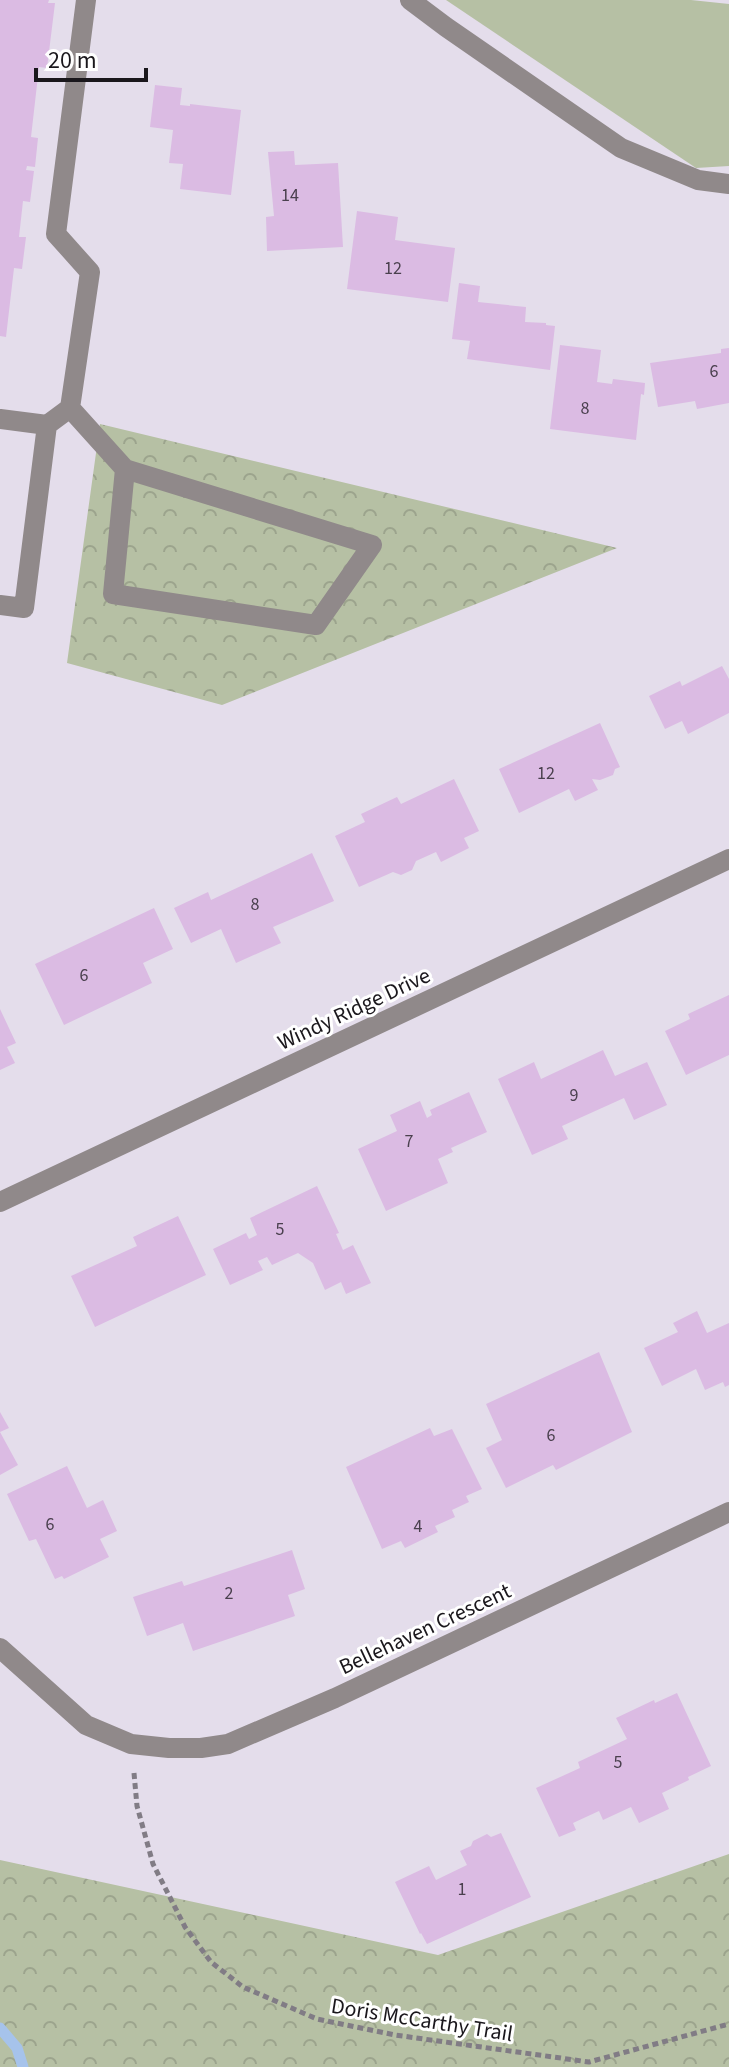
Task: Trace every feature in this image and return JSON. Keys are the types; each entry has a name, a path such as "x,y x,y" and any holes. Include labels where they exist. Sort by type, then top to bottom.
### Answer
{"street":[{"path":"0,419 47,425 70,408 90,272 56,234 86,0"},
{"path":"410,0 621,148 698,180 729,184"},
{"path":"70,408 125,469 372,545 316,625 113,594 125,469"},
{"path":"0,605 24,608 47,425"},
{"name":"Windy Ridge Drive","path":"0,1202 729,859"},
{"name":"Bellehaven Crescent","path":"0,1648 86,1725 131,1744 201,1748 228,1744 335,1698 729,1512"}],"path":[{"name":"Doris McCarthy Trail","path":"131,1744 137,1806 153,1864 185,1927 211,1962 243,1987 317,2019 395,2035 589,2062 729,2024"}],"green space":[{"path":"446,0 691,0 729,4 729,166 696,168"},
{"path":"100,424 617,548 222,705 67,663"},
{"path":"729,1854 729,2067 0,2067 0,1860 438,1955"}],"building":[{"path":"0,0 49,0 48,3 55,3 47,68 39,67 31,137 38,138 35,167 27,166 26,170 34,171 30,202 23,201 19,237 26,237 22,269 14,268 6,337 0,336"},
{"path":"155,85 182,88 180,105 241,110 231,195 180,189 183,164 169,163 173,130 150,127"},
{"path":"294,151 295,165 338,163 343,247 267,251 266,217 274,216 268,152"},
{"path":"357,211 398,217 395,240 455,248 448,302 347,289"},
{"path":"459,283 480,286 478,302 526,307 525,322 555,326 550,370 467,359 470,341 452,339"},
{"path":"560,345 601,350 597,382 612,384 613,379 645,383 636,440 550,429"},
{"path":"729,348 729,403 697,409 695,401 658,407 650,363 721,353 721,349"},
{"path":"722,666 729,679 729,713 688,734 682,721 665,729 649,696 680,681 682,686"},
{"path":"600,723 620,767 615,769 613,775 600,780 592,779 598,790 575,801 569,789 519,813 499,769"},
{"path":"454,779 479,831 464,838 469,848 441,862 436,852 416,861 412,870 401,875 393,872 359,887 335,836 365,822 361,814 397,797 401,804"},
{"path":"312,853 334,901 273,927 281,943 236,963 221,929 191,943 174,908 208,892 211,900"},
{"path":"154,908 173,949 143,963 152,983 64,1025 35,964"},
{"path":"729,995 729,1055 686,1075 665,1031 690,1019 688,1014"},
{"path":"0,1009 16,1043 7,1047 15,1063 0,1070"},
{"path":"603,1050 615,1076 647,1062 667,1105 634,1120 624,1098 562,1126 568,1139 532,1155 498,1079 534,1062 541,1079"},
{"path":"469,1092 487,1132 451,1148 453,1152 438,1159 448,1183 386,1211 358,1149 397,1131 390,1115 420,1101 427,1118 432,1115 430,1110"},
{"path":"317,1186 339,1233 336,1234 343,1250 353,1245 371,1283 346,1294 341,1282 325,1290 313,1263 298,1253 272,1265 267,1257 258,1261 263,1270 230,1285 213,1249 246,1233 249,1239 257,1235 250,1218"},
{"path":"178,1216 206,1275 95,1327 71,1276 137,1246 133,1237"},
{"path":"697,1311 707,1333 729,1323 729,1385 725,1387 723,1382 705,1390 696,1369 662,1386 644,1348 678,1332 673,1323"},
{"path":"599,1352 632,1432 556,1470 553,1465 506,1488 486,1448 502,1440 486,1404"},
{"path":"0,1412 9,1428 0,1432"},
{"path":"430,1428 434,1436 452,1429 482,1489 466,1496 469,1502 452,1510 455,1517 435,1526 438,1532 405,1548 401,1541 382,1549 346,1467"},
{"path":"0,1432 18,1465 0,1475"},
{"path":"67,1466 87,1508 103,1500 117,1531 100,1539 109,1557 64,1579 62,1576 55,1579 36,1539 29,1541 7,1494"},
{"path":"292,1550 305,1589 288,1595 295,1616 193,1651 183,1623 147,1636 133,1597 182,1581 184,1586"},
{"path":"677,1693 711,1766 662,1793 669,1809 639,1823 631,1807 603,1820 599,1811 573,1823 576,1830 559,1837 536,1788 580,1768 578,1762 627,1739 616,1718"},
{"path":"501,1833 531,1897 427,1944 395,1882 429,1866 436,1880 467,1865 460,1851 471,1846 473,1841 487,1834 491,1837"}],"waterway":[{"path":"0,2028 17,2048 23,2067"}]}
